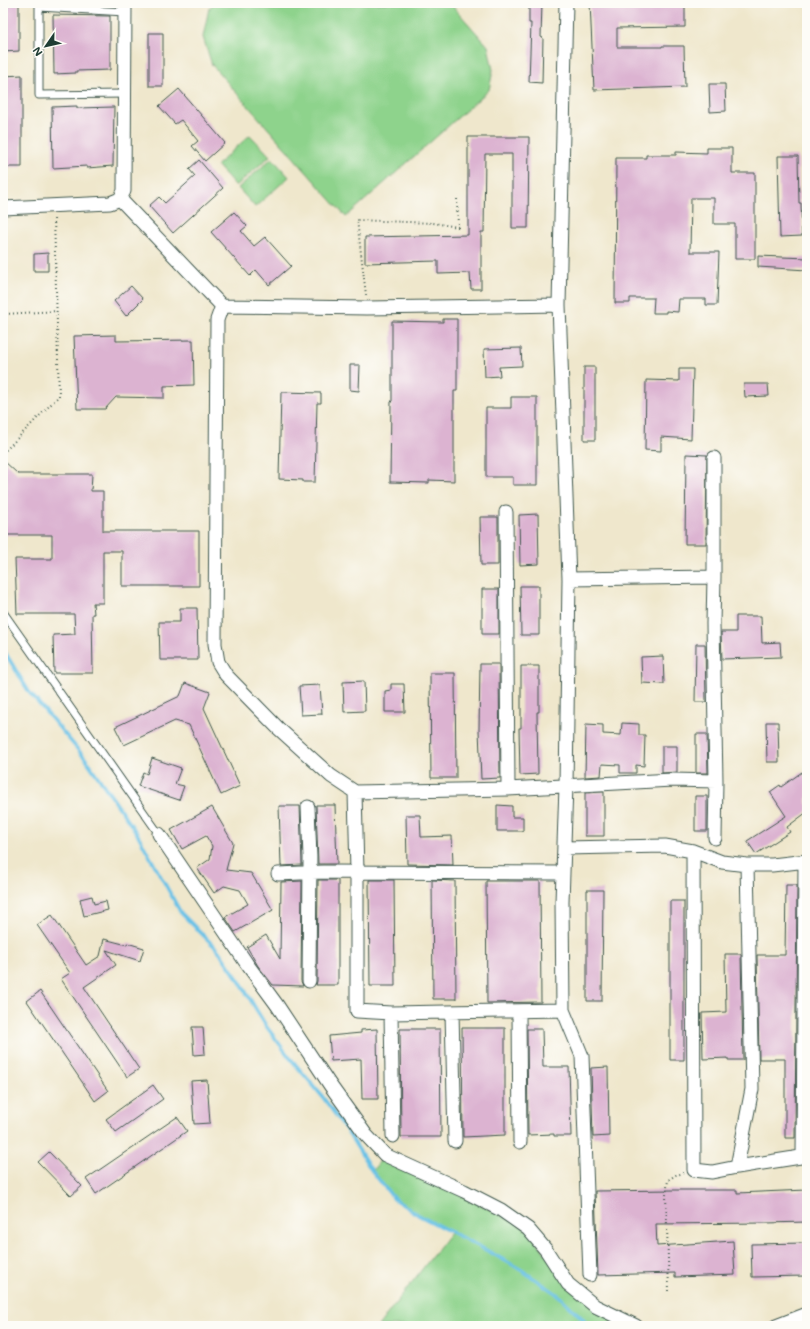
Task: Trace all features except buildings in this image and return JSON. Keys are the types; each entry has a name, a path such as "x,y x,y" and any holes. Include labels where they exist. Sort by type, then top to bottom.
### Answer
{"street":[{"path":"566,3 559,305 569,579 566,786 563,873 563,1010 582,1056 590,1275"},
{"path":"3,208 110,203 120,199 124,191 125,8"},
{"path":"120,199 222,306 367,308 559,305"},
{"path":"222,306 217,320 215,644 218,662 226,675 278,728 331,776 355,792 508,789 672,780 716,781"},
{"path":"714,458 713,624 716,781 715,838"},
{"path":"506,512 508,789"},
{"path":"569,579 714,577"},
{"path":"355,792 357,1011 391,1013 519,1012 563,1010"},
{"path":"308,807 310,857 308,872 308,981"},
{"path":"160,834 330,1085 366,1135 385,1155 464,1191 501,1210 528,1229 546,1250 568,1284 595,1306 636,1326"},
{"path":"564,848 665,846 693,851 722,862 747,865 772,865 806,861 805,1156 712,1172 694,1170 693,851"},
{"path":"737,1167 752,1089 747,865"},
{"path":"278,874 308,872 563,873"},
{"path":"452,1012 455,1141"},
{"path":"519,1012 520,1142"},
{"path":"391,1013 393,1136"},
{"path":"776,1326 805,1318"}],"lane":[{"path":"125,8 39,5 39,95 125,94"},
{"path":"3,612 160,834"}],"path":[{"path":"367,308 357,220 433,223 458,227 457,198"},
{"path":"3,453 59,396 54,205"},
{"path":"5,314 57,311"},
{"path":"669,1291 666,1195 668,1180 676,1175 694,1170"}],"green space":[{"path":"215,3 450,3 488,46 493,70 489,90 346,217 212,65 203,37 209,8"},
{"path":"250,135 270,156 236,186 217,165"},
{"path":"272,158 289,177 255,207 238,188"},
{"path":"385,1155 528,1229 568,1285 636,1326 378,1326 451,1232 420,1216 394,1199 372,1171"}],"waterway":[{"path":"3,649 29,692 85,758 138,835 181,913 218,950 240,982 266,1026 290,1058 322,1096 347,1131 372,1171 394,1199 420,1216 520,1269 557,1294 583,1319 587,1326"}]}
